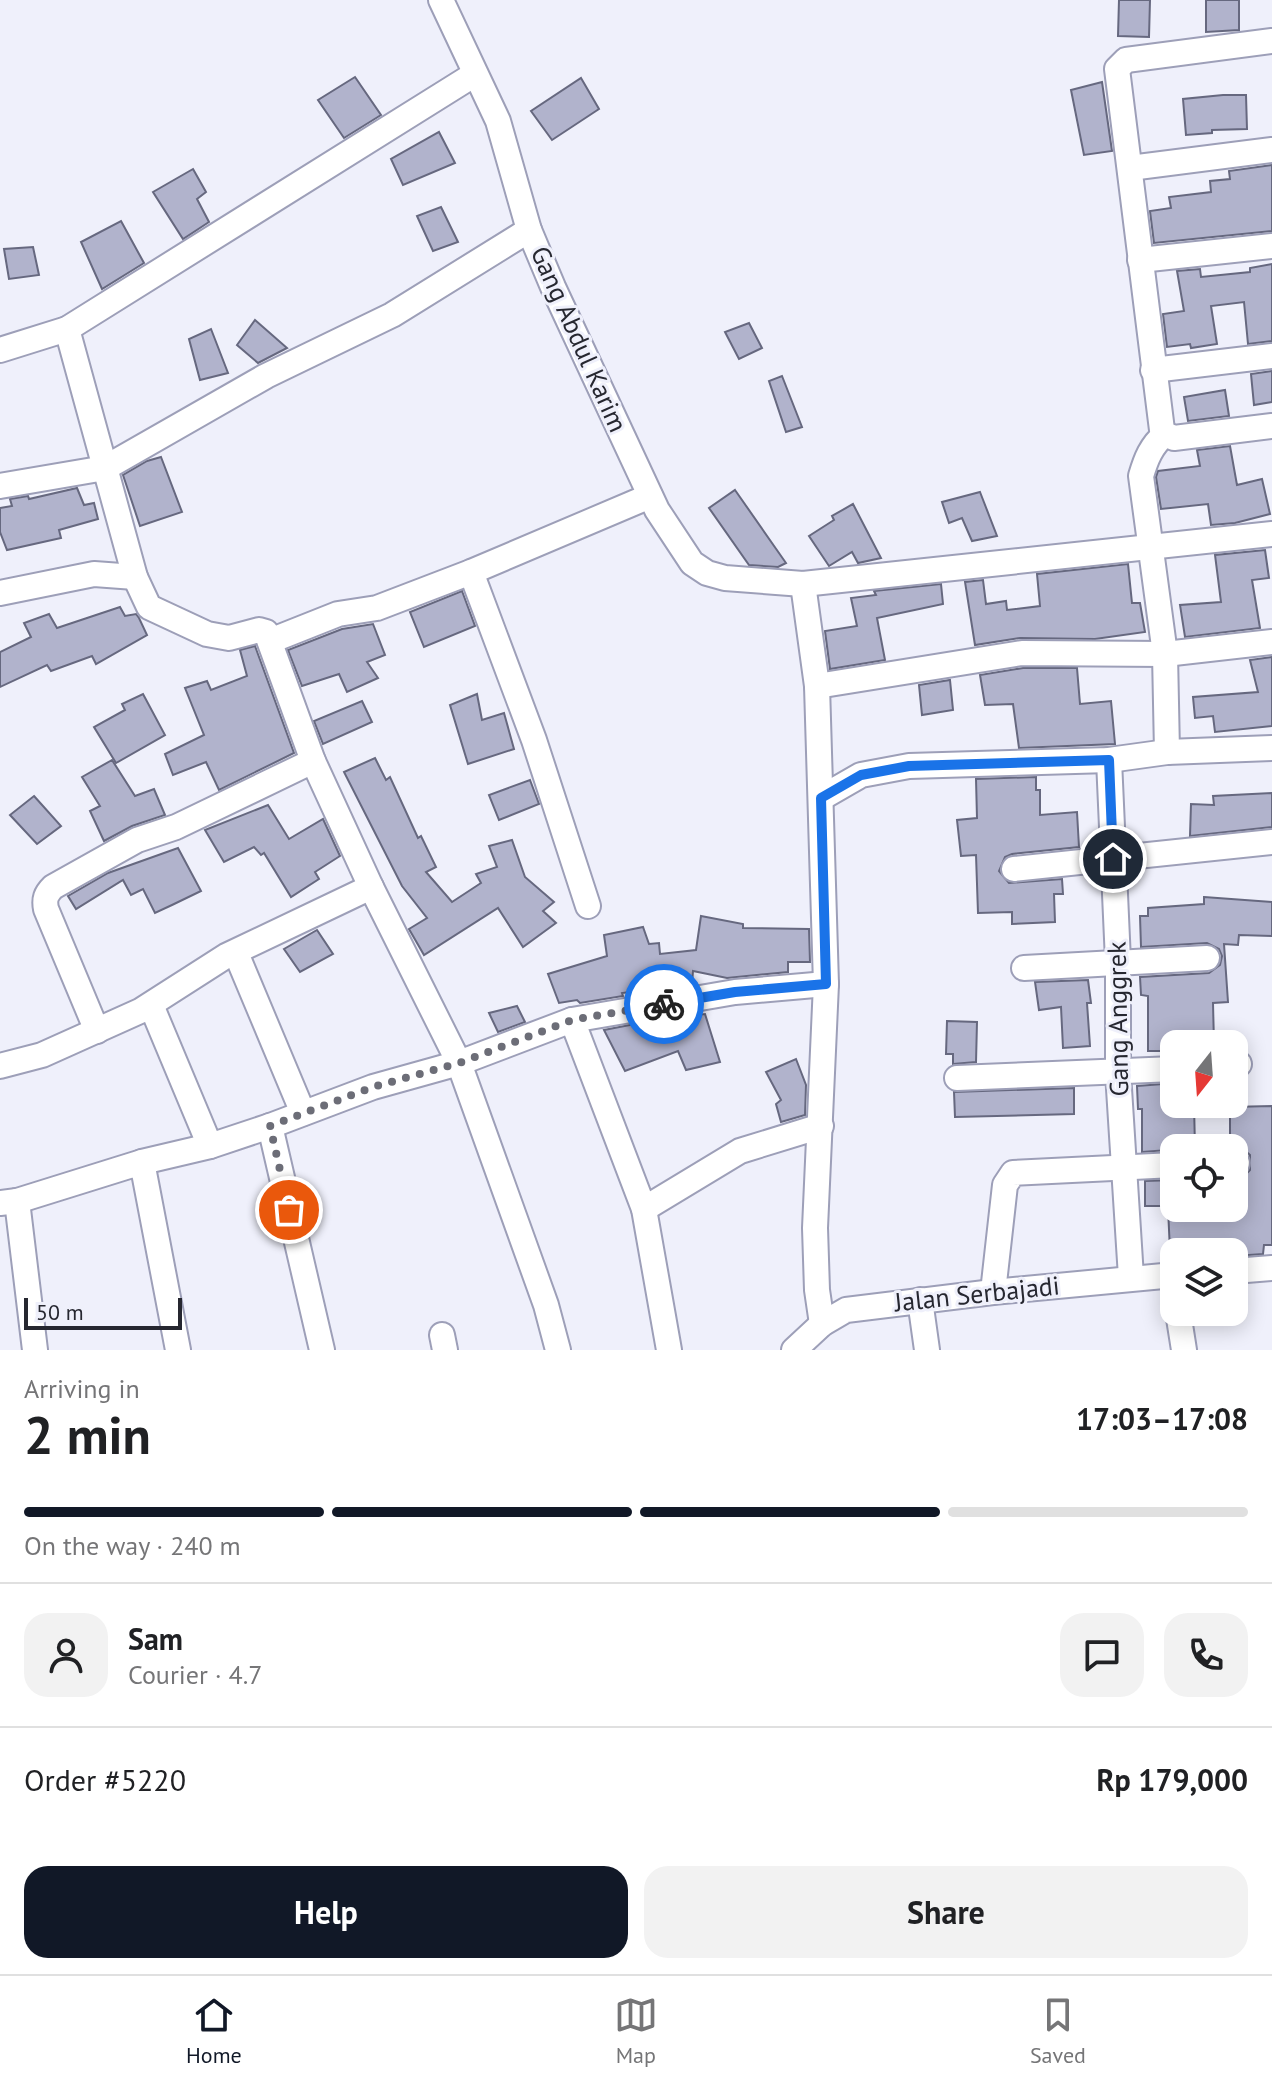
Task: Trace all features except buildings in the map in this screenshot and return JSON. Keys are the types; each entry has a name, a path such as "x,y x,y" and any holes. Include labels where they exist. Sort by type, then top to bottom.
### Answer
{"street":[{"name":"Gang Abdul Karim","path":"441,0 498,121 529,230 650,496 692,563 707,573 725,578 803,584 1272,534"},
{"path":"1272,41 1122,62 1117,69 1162,430 1174,438 1272,426"},
{"path":"0,350 67,329 475,74"},
{"path":"1130,168 1272,150"},
{"path":"0,486 105,468 266,376 392,315 529,230"},
{"path":"1140,260 1272,246"},
{"path":"67,329 135,577 149,607 207,634 229,638 259,630 266,632 313,761 371,887 459,1063 546,1305 558,1350"},
{"path":"1153,370 1272,356"},
{"path":"1165,434 1150,451 1141,476 1165,654 1167,752"},
{"path":"270,641 338,614 377,608 650,496"},
{"path":"471,572 534,740 588,906"},
{"path":"0,593 94,574 135,577"},
{"path":"803,584 817,686 826,984 815,1228 817,1290 822,1324"},
{"path":"817,686 1022,653 1165,654 1272,642"},
{"path":"821,798 861,775 909,766 1109,760 1167,752 1272,748"},
{"name":"Gang Anggrek","path":"1109,760 1118,961 1118,1073 1131,1277"},
{"path":"97,1031 46,909 44,901 47,893 137,840 176,827 313,761"},
{"path":"1014,869 1272,842"},
{"path":"0,1066 42,1055 151,1005 226,956 371,887"},
{"path":"236,953 303,1113"},
{"path":"1024,968 1207,958"},
{"path":"35,1350 8,1202 142,1162 210,1146 373,1087 459,1063 572,1020 735,992 826,984"},
{"path":"151,1005 210,1146"},
{"path":"572,1020 644,1209 669,1350"},
{"path":"957,1078 1160,1070"},
{"path":"270,1126 322,1350"},
{"path":"644,1209 740,1151 821,1126"},
{"path":"142,1162 178,1350"},
{"path":"993,1292 1008,1178 1013,1173 1160,1165"},
{"path":"1248,1270 1272,1268"},
{"name":"Jalan Serbajadi","path":"794,1350 822,1324 846,1310 1131,1277 1160,1279"},
{"path":"920,1300 927,1350"},
{"path":"1180,1326 1184,1350"}],"way so far":[{"path":"289,1210 270,1126 373,1087 459,1063 572,1020 664,1004"}],"route":[{"path":"664,1004 735,992 826,984 821,798 861,775 909,766 1109,760 1113,859"}]}
